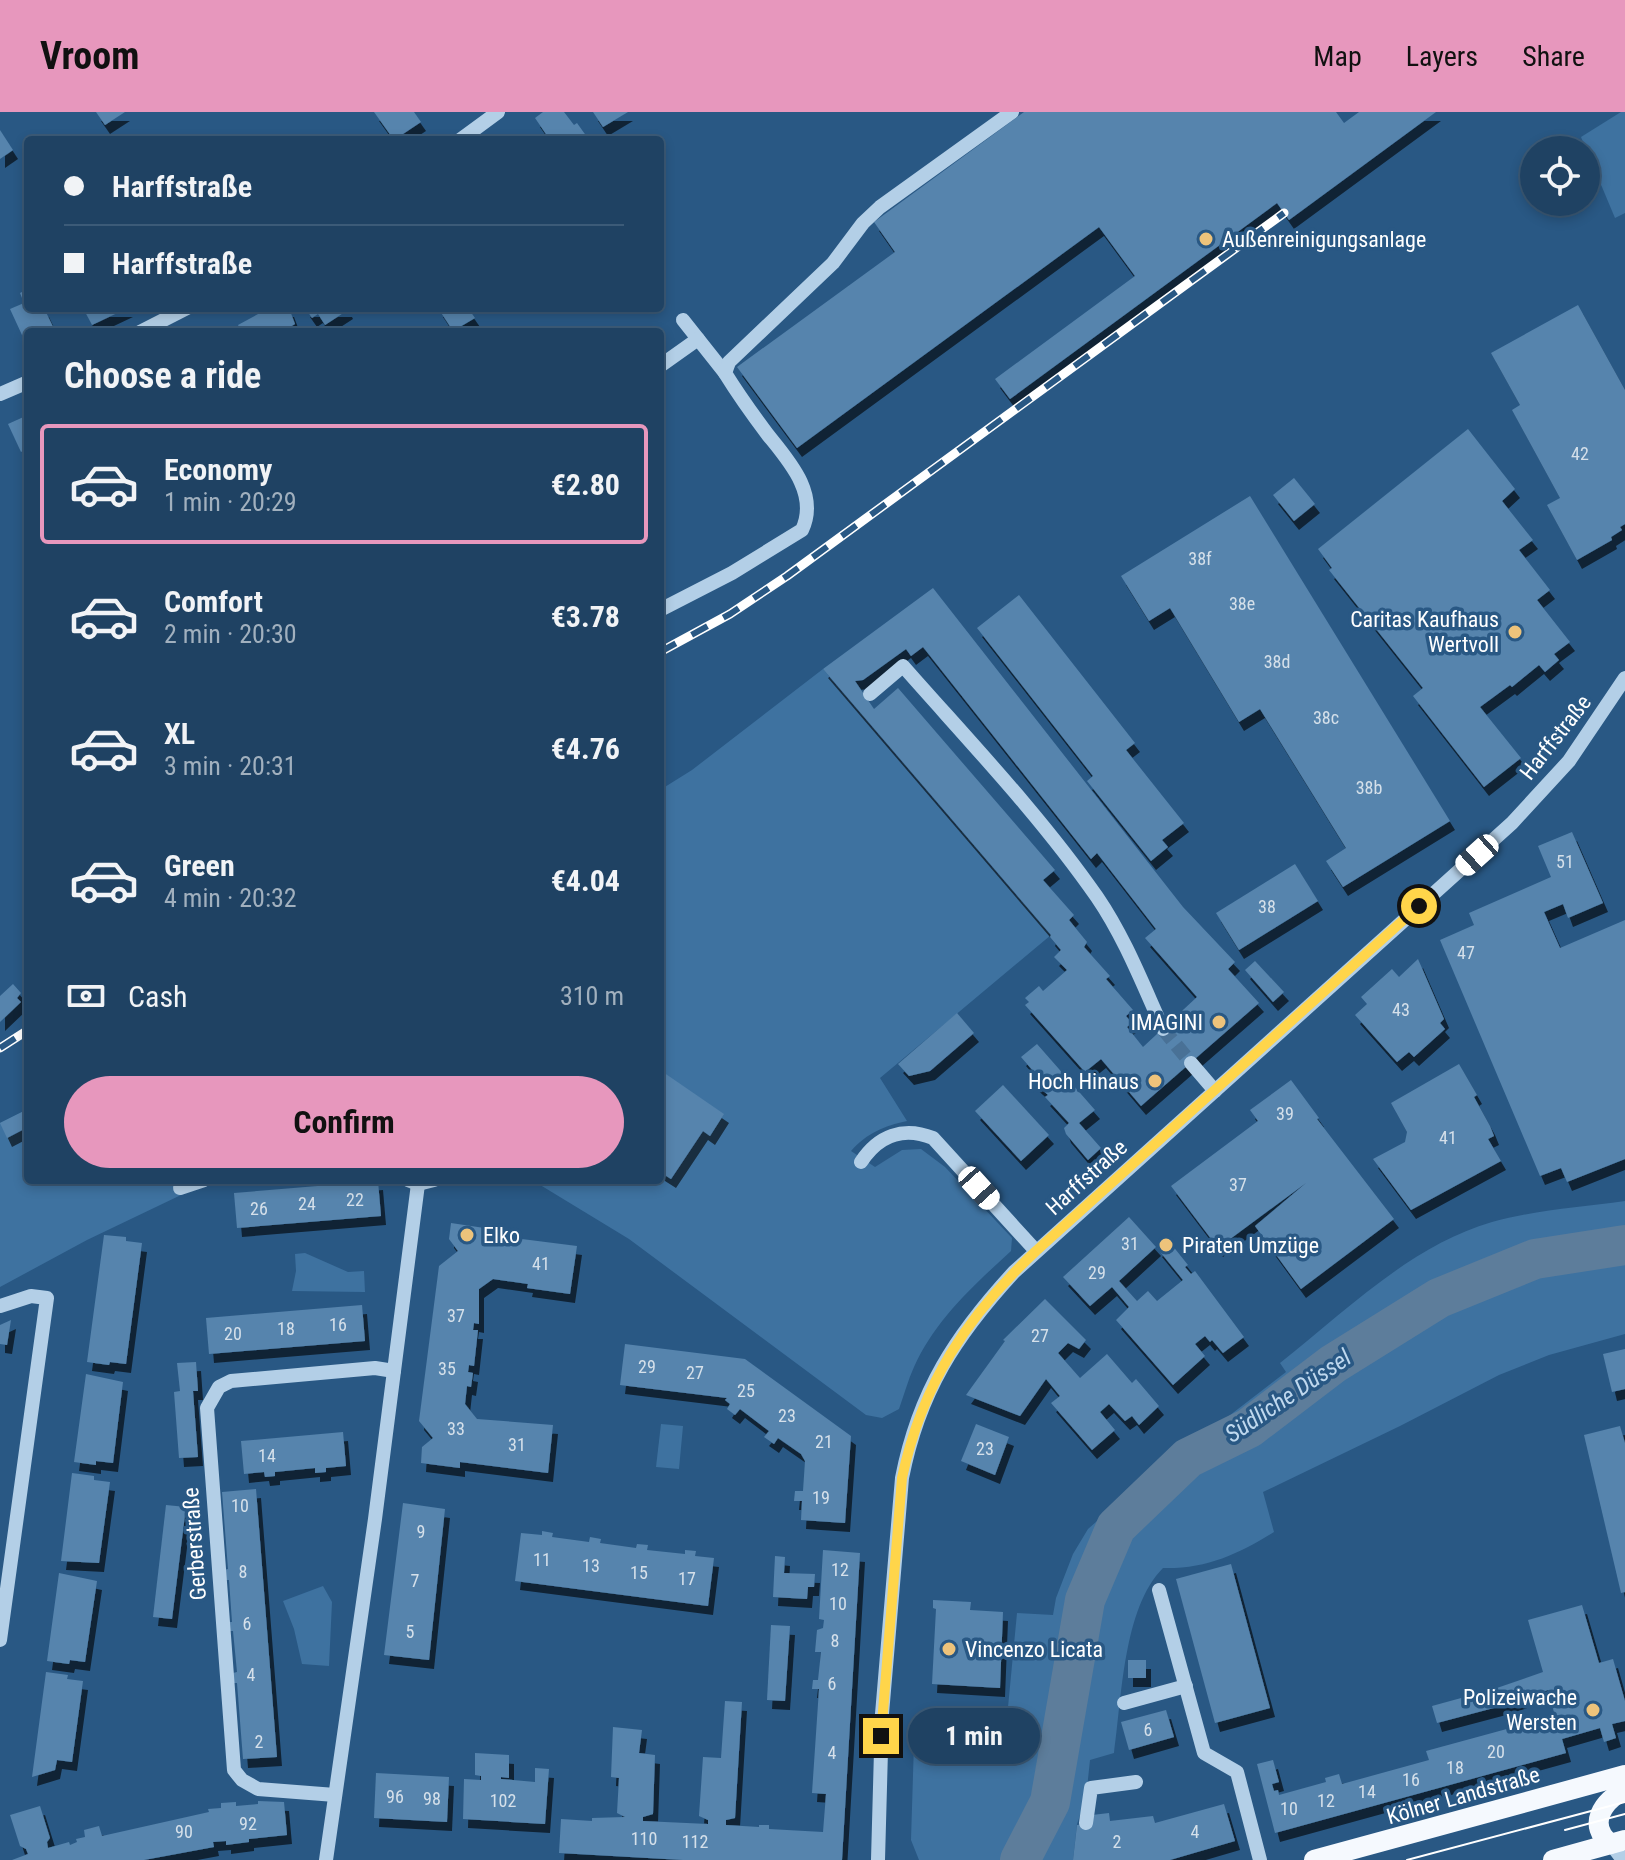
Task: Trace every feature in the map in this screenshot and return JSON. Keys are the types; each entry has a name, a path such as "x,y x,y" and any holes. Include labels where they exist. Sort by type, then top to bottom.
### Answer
{"main road":[{"name":"Kölner Landstraße","path":"1314,1860 1625,1775"},
{"path":"1620,1848 1601,1835 1600,1829 1603,1808 1612,1796 1625,1790"},
{"path":"1357,1860 1376,1855 1383,1842"},
{"path":"1553,1860 1620,1848"}],"street":[{"path":"465,136 498,112"},
{"path":"725,373 729,362 833,263 863,223 880,207 1012,112"},
{"path":"148,328 179,312"},
{"path":"664,608 744,566 802,530 807,520 803,490 793,465 683,320"},
{"path":"664,363 698,339"},
{"path":"1,391 24,383"},
{"path":"870,694 903,666 913,677 1052,837 1098,899 1127,950 1163,1029"},
{"name":"Harffstraße","path":"878,1860 882,1714 898,1514 911,1439 935,1381 963,1331 1036,1251 1512,823 1569,761 1625,678"},
{"path":"1191,1063 1215,1091"},
{"path":"861,1162 880,1140 894,1134 920,1133 933,1138 1036,1251"},
{"path":"180,1188 192,1184"},
{"path":"326,1860 394,1371 413,1184"},
{"path":"0,1306 31,1296 47,1298 0,1640"},
{"name":"Gerberstraße","path":"335,1795 258,1789 242,1780 234,1770 207,1408 219,1387 231,1381 375,1368 394,1371"},
{"path":"1159,1590 1204,1753 1237,1772 1260,1860"},
{"path":"1124,1703 1186,1686"},
{"path":"1086,1823 1091,1788 1136,1782"}],"shaded area":[{"path":"1625,112 1625,213 1615,218 1600,182 1600,136 1583,136"},
{"path":"823,669 1051,935 880,1078 907,1121 876,1131 851,1151 875,1167 902,1150 921,1149 945,1167 1012,1238 1011,1251 970,1290 933,1334 914,1367 899,1409 882,1418 866,1415 629,1239 539,1184 664,1184 664,788 692,770"},
{"path":"24,1111 24,1184 176,1184 181,1195 87,1240 0,1287 0,1123"},
{"path":"1625,1201 1625,1334 1549,1355 1499,1375 1263,1492 1274,1532 1222,1559 1194,1566 1163,1568 1150,1585 1132,1630 1122,1681 1114,1753 1090,1760 1086,1798 1077,1824 1073,1860 919,1860 911,1840 914,1743 1004,1749 1017,1613 1053,1615 1056,1598 1073,1554 1088,1529 1129,1493 1286,1372 1280,1363 1406,1263 1462,1233 1492,1222"},
{"path":"305,1253 348,1272 364,1271 365,1292 292,1291 295,1254"},
{"path":"661,1424 683,1426 679,1469 656,1467"},
{"path":"323,1586 332,1602 329,1666 302,1664 294,1629 283,1601"}],"building":[{"path":"96,112 125,112 105,125"},
{"path":"374,112 414,112 421,122 400,136 391,136"},
{"path":"543,112 564,112 586,136 547,136 535,118"},
{"path":"593,112 628,112 603,127"},
{"path":"1024,112 1336,112 1344,123 1359,112 1436,112 1289,220 1277,203 1010,399 995,379 1135,276 1099,227 797,448 737,367 895,252 874,222"},
{"path":"0,130 13,150 0,159"},
{"path":"24,303 24,312 46,312 54,328 24,328 24,339 10,309"},
{"path":"1578,305 1625,390 1625,524 1611,537 1612,540 1577,560 1547,505 1560,498 1512,410 1520,405 1491,353"},
{"path":"85,312 120,312 92,325"},
{"path":"262,312 290,312 295,324 288,328 240,328 238,325"},
{"path":"308,312 345,312 325,325 318,314 312,318"},
{"path":"441,312 471,312 475,318 458,328 451,328"},
{"path":"24,417 24,450 21,452 8,424"},
{"path":"1468,429 1515,489 1502,501 1533,540 1519,550 1550,590 1537,600 1570,642 1554,654 1559,660 1545,672 1539,665 1480,707 1521,758 1484,787 1413,696 1423,688 1329,570 1332,568 1318,549"},
{"path":"1294,478 1315,504 1294,521 1273,495"},
{"path":"1250,496 1450,821 1343,887 1326,861 1346,848 1260,709 1239,722 1170,608 1149,621 1121,576"},
{"path":"933,588 1183,907 1235,962 1228,969 1259,1003 1141,1106 1101,1059 1085,1072 1025,1005 1029,1002 1025,998 1039,986 1043,991 1067,970 1054,957 1061,950 823,669","holes":["923,647 1091,859 1097,853 1156,929 1145,938 1197,997 1143,1047 1127,1027 1132,1023 1126,1016 1133,1010 1106,979 1110,976 1084,947 1087,942 1069,920 1074,915 1043,880 1055,870 898,688 874,709 855,681 863,680 906,649 911,656"]},
{"path":"1019,595 1135,743 1126,750 1184,823 1162,840 1168,847 1151,861 1087,781 1093,776 977,628"},
{"path":"1572,832 1603,903 1568,918 1563,904 1544,912 1560,948 1625,920 1625,1159 1567,1182 1561,1168 1540,1176 1440,940 1474,925 1469,913 1551,877 1538,846"},
{"path":"1295,864 1318,901 1239,950 1216,913"},
{"path":"1418,959 1444,1019 1440,1023 1445,1029 1414,1057 1409,1052 1397,1062 1355,1015 1367,1004 1361,997 1392,969 1399,977"},
{"path":"1255,961 1284,992 1273,1002 1245,970"},
{"path":"13,984 21,993 17,998 21,1002 0,1022 0,996"},
{"path":"957,1013 974,1033 930,1071 909,1076 898,1064"},
{"path":"1037,1044 1095,1110 1079,1123 1101,1148 1088,1160 1066,1134 1064,1128 1069,1123 1045,1097 1048,1095 1028,1077 1034,1072 1021,1057"},
{"path":"1459,1064 1477,1095 1474,1097 1494,1136 1488,1139 1501,1161 1411,1210 1373,1159 1405,1142 1407,1132 1391,1103"},
{"path":"664,1073 724,1114 710,1136 703,1131 671,1179 664,1175"},
{"path":"1291,1080 1394,1219 1301,1289 1255,1226 1306,1183 1218,1248 1171,1186 1258,1121 1250,1110"},
{"path":"1003,1085 1049,1135 1021,1161 975,1111"},
{"path":"24,1111 24,1129 7,1138 0,1123"},
{"path":"378,1184 381,1216 237,1228 234,1193"},
{"path":"1129,1217 1156,1247 1119,1281 1137,1301 1148,1291 1157,1301 1183,1280 1157,1248 1168,1240 1188,1265 1185,1267 1191,1274 1195,1271 1244,1337 1223,1353 1205,1336 1195,1344 1205,1356 1173,1385 1116,1320 1129,1307 1112,1287 1090,1306 1063,1277"},
{"path":"451,1223 491,1229 491,1235 577,1246 570,1294 493,1279 479,1289 479,1324 474,1323 473,1330 478,1330 474,1366 469,1365 468,1372 473,1373 471,1387 467,1386 465,1404 477,1419 553,1425 548,1473 460,1462 460,1468 421,1463 422,1447 433,1438 419,1421 439,1266 458,1251 449,1239"},
{"path":"104,1235 126,1237 126,1241 142,1243 126,1364 87,1362"},
{"path":"1045,1299 1086,1340 1079,1349 1068,1343 1058,1353 1080,1378 1107,1354 1132,1383 1136,1379 1159,1406 1139,1425 1132,1416 1125,1421 1109,1404 1100,1412 1115,1430 1092,1450 1051,1403 1060,1396 1046,1379 1020,1416 966,1395 1003,1340"},
{"path":"362,1305 365,1341 209,1354 206,1318"},
{"path":"11,1320 7,1345 0,1344 0,1325"},
{"path":"625,1344 745,1359 851,1436 845,1523 801,1520 802,1501 794,1501 795,1491 803,1491 805,1461 801,1454 778,1438 774,1444 764,1437 769,1431 740,1409 735,1415 727,1409 730,1404 725,1400 727,1398 620,1385"},
{"path":"1625,1349 1625,1389 1612,1392 1603,1354"},
{"path":"196,1362 198,1391 193,1391 198,1457 179,1458 174,1392 180,1391 177,1363"},
{"path":"86,1374 123,1382 113,1463 96,1461 96,1465 74,1462"},
{"path":"976,1424 1009,1437 995,1475 961,1461"},
{"path":"1620,1426 1625,1443 1625,1592 1621,1593 1584,1435"},
{"path":"343,1432 346,1466 326,1468 326,1472 315,1473 315,1468 275,1472 275,1476 265,1477 264,1472 244,1474 241,1441"},
{"path":"72,1473 110,1482 99,1563 61,1561"},
{"path":"256,1489 277,1757 243,1759 237,1683 234,1683 233,1673 237,1672 233,1631 229,1631 229,1622 232,1622 229,1580 225,1580 224,1570 228,1569 222,1492"},
{"path":"403,1503 445,1509 429,1660 384,1655"},
{"path":"166,1505 186,1507 172,1619 153,1617"},
{"path":"542,1531 553,1533 552,1537 589,1542 590,1537 601,1539 600,1543 636,1548 637,1544 648,1545 647,1550 685,1554 685,1550 696,1551 695,1556 714,1558 708,1606 515,1581 521,1533 542,1535"},
{"path":"823,1550 860,1553 842,1860 683,1860 559,1853 561,1819 592,1821 592,1818 625,1817 617,1813 619,1778 611,1777 613,1727 642,1730 639,1753 655,1755 653,1814 643,1817 643,1821 708,1824 708,1820 699,1816 703,1757 721,1758 725,1701 742,1702 735,1818 726,1820 726,1825 769,1825 769,1829 823,1832 826,1794 812,1793 819,1689 812,1689 813,1680 818,1680 821,1652 815,1652 817,1630 823,1628 824,1620 819,1619"},
{"path":"775,1556 785,1557 784,1573 815,1574 814,1587 808,1587 807,1599 773,1597"},
{"path":"1231,1564 1270,1708 1215,1723 1176,1579"},
{"path":"59,1573 97,1581 85,1662 70,1660 69,1664 47,1661"},
{"path":"933,1600 971,1602 970,1610 1003,1612 1000,1688 932,1684 936,1609 933,1608"},
{"path":"1582,1605 1599,1663 1613,1659 1625,1701 1625,1721 1612,1724 1616,1738 1604,1742 1600,1728 1562,1739 1566,1753 1275,1833 1257,1764 1273,1760 1279,1782 1272,1784 1279,1795 1326,1782 1325,1778 1339,1774 1342,1784 1429,1760 1426,1751 1555,1716 1548,1690 1437,1723 1432,1706 1543,1672 1528,1620"},
{"path":"771,1625 790,1626 785,1701 767,1700"},
{"path":"1128,1660 1146,1660 1146,1678 1128,1678"},
{"path":"46,1672 83,1681 72,1762 57,1760 55,1770 32,1777"},
{"path":"1166,1710 1174,1737 1129,1750 1121,1722"},
{"path":"931,1718 964,1720 963,1742 930,1740"},
{"path":"475,1753 509,1755 509,1778 501,1779 535,1782 535,1768 549,1769 545,1824 463,1819 464,1779 481,1780 481,1776 475,1775"},
{"path":"376,1773 449,1777 447,1822 374,1818"},
{"path":"258,1801 284,1802 287,1835 226,1845 226,1841 213,1842 214,1847 144,1860 12,1860 28,1854 20,1846 10,1815 40,1806 50,1838 48,1848 77,1842 76,1839 85,1837 84,1830 99,1826 102,1836 209,1812 208,1809 221,1808 221,1803 236,1802 236,1806 258,1804"},
{"path":"1224,1804 1235,1841 1170,1860 1073,1860 1077,1825 1093,1823 1092,1815 1109,1813 1110,1821 1153,1816 1155,1823"}],"waterway":[{"name":"Südliche Düssel","path":"1020,1860 1050,1802 1085,1600 1116,1527 1188,1458 1249,1428 1333,1364 1439,1298 1535,1259 1625,1245"}],"tunnel":[{"path":"1163,1029 1191,1063"}],"tram line":[{"path":"1407,1860 1625,1802"},
{"path":"1565,1830 1625,1814"}],"railway":[{"path":"664,650 730,614 787,576 1284,213"},
{"path":"0,1048 24,1033"}],"place":[{"name":"Außenreinigungsanlage","path":"1206,239"},
{"name":"Caritas Kaufhaus Wertvoll","path":"1515,632"},
{"name":"IMAGINI","path":"1219,1022"},
{"name":"Hoch Hinaus","path":"1155,1081"},
{"name":"Elko","path":"467,1235"},
{"name":"Piraten Umzüge","path":"1166,1245"},
{"name":"Vincenzo Licata","path":"949,1649"},
{"name":"Polizeiwache Wersten","path":"1593,1710"}],"route":[{"path":"881,1736 902,1478 920,1415 963,1331 1036,1251 1419,906"}]}
